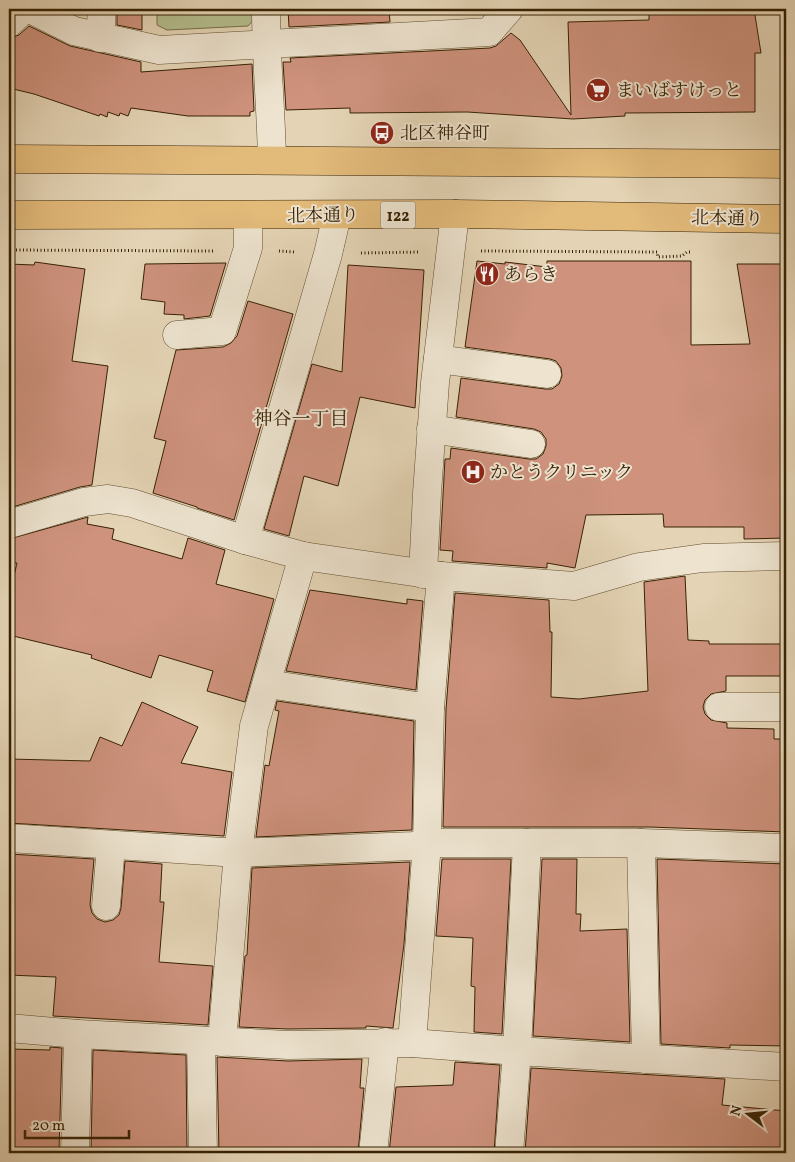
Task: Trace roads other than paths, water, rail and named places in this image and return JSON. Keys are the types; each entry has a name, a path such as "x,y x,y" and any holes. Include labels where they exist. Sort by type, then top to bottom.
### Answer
{"highway":[{"path":"9,158 786,164"},
{"name":"北本通り","path":"9,215 248,216 456,214 786,219"}],"street":[{"path":"9,23 24,9"},
{"path":"30,9 74,31 159,50 266,46 489,32 509,9"},
{"path":"100,38 102,9"},
{"path":"266,9 272,159"},
{"path":"412,1043 427,843 432,575 431,429 456,214"},
{"path":"245,540 328,254 337,215"},
{"path":"177,335 222,331 248,248 248,216"},
{"path":"438,359 547,374"},
{"path":"431,429 531,444"},
{"path":"9,524 84,502 108,499 132,503 245,540 303,556 432,575 574,586 639,567 703,558 786,556"},
{"path":"203,1153 211,1042 254,726 303,556"},
{"path":"267,684 430,708"},
{"path":"719,707 786,707"},
{"path":"9,838 238,853 414,846 427,843 641,843 786,848"},
{"path":"509,1153 517,1051 527,843"},
{"path":"641,843 646,1058"},
{"path":"106,906 111,844"},
{"path":"9,1028 78,1034 288,1045 412,1043 786,1067"},
{"path":"75,1153 78,1034"},
{"path":"373,1153 385,1042"}],"place":[{"name":"まいばすけっと","path":"598,90"},
{"name":"北区神谷町","path":"382,133"},
{"name":"あらき","path":"487,274"},
{"name":"かとうクリニック","path":"473,472"}],"district":[{"name":"神谷一丁目","path":"301,418"}]}
